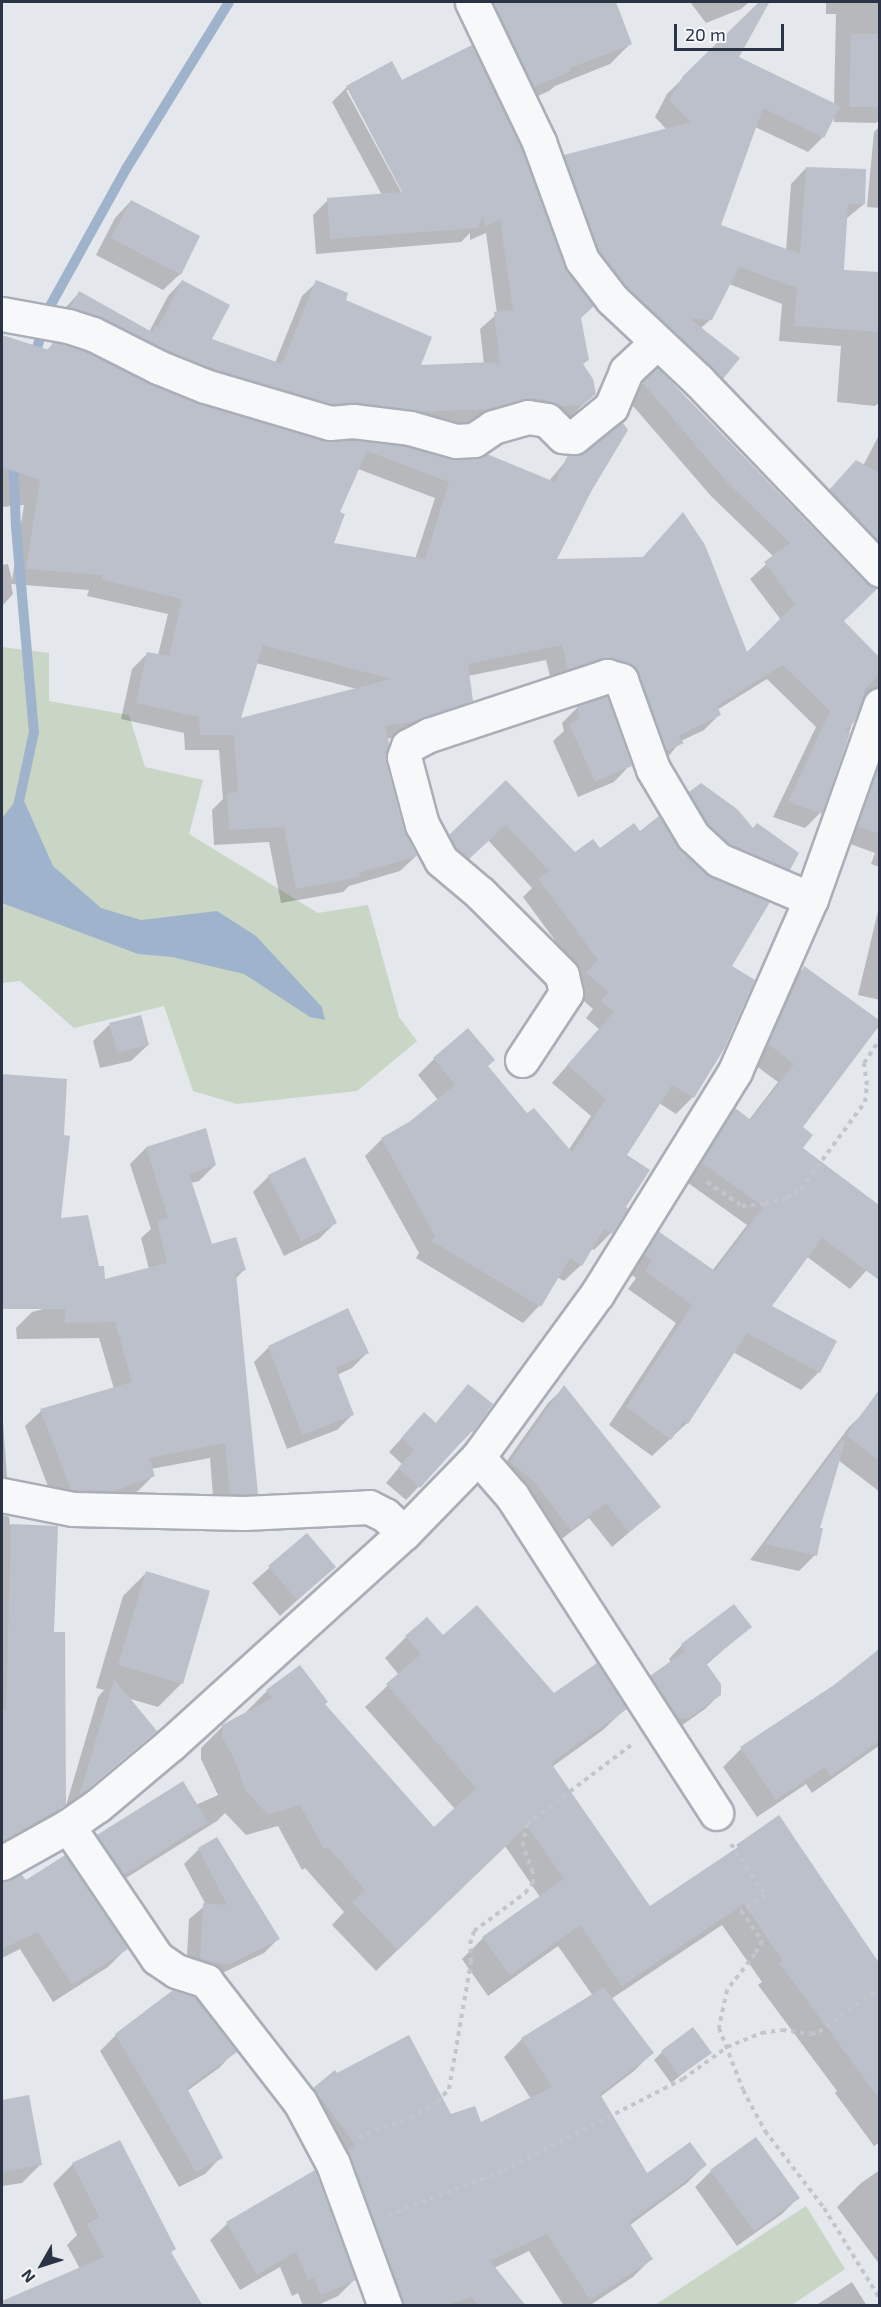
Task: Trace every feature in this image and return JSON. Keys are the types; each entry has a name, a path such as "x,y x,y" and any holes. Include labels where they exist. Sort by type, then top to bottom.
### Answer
{"street":[{"path":"472,2 539,142 582,260 612,299 698,380 879,570"},
{"path":"16,317 68,326 93,334 158,367 205,386 330,423 353,421 410,428 456,441 474,441 493,427 528,417 547,420 563,436 574,437 611,407 626,371 657,342"},
{"path":"522,1060 566,993 562,975 480,893 441,860 422,825 404,757 408,746 429,735 607,676 621,680 653,769 693,836 718,860 811,899"},
{"path":"2,1863 68,1826 97,1806 171,1744 404,1533 478,1456 597,1294 735,1071 811,899 879,705"},
{"path":"478,1456 512,1496 716,1813"},
{"path":"2,1496 73,1509 244,1513 369,1507 385,1515 404,1533"},
{"path":"68,1826 157,1958 176,1971 207,1981 300,2102 326,2149 385,2306"}],"path":[{"path":"679,1162 742,1206 765,1204 787,1198 801,1189 865,1102 867,1085 864,1063 879,1039"},
{"path":"326,2149 410,2118 437,2102 448,2089 471,1962 470,1944 474,1931 525,1893 533,1883 533,1872 523,1846 527,1824 660,1723"},
{"path":"716,1813 731,1844 765,1895 741,1911 762,1941 755,1954 727,1990 719,2028 743,2090 765,2131 824,2208 879,2299"},
{"path":"357,2228 503,2170 683,2079 727,2047 772,2031 796,2030 811,2034 819,2032 879,1988"}],"green space":[{"path":"2,647 49,653 49,701 129,715 145,767 203,780 189,834 318,913 368,905 399,1017 417,1041 357,1091 237,1104 193,1091 164,1006 74,1028 20,981 2,983"},
{"path":"806,2206 845,2269 792,2305 655,2305"}],"water":[{"path":"21,794 53,866 101,908 141,920 217,911 256,936 322,1007 325,1020 310,1017 244,974 172,957 138,954 2,903 2,818"}],"building":[{"path":"493,2 616,2 632,44 570,68 572,71 534,87"},
{"path":"759,2 769,3 739,57 840,106 824,138 763,108 721,225 800,254 806,167 866,169 865,204 848,204 844,270 879,272 879,332 794,326 797,288 739,267 712,320 689,318 740,358 723,379 626,286 599,251 564,155 691,122 669,100 683,76"},
{"path":"851,34 879,34 879,107 849,107"},
{"path":"472,45 522,149 565,267 594,306 581,318 589,360 583,364 593,379 596,394 583,405 560,406 550,401 530,398 487,409 421,412 355,402 332,404 211,368 166,350 101,317 71,307 79,291 152,332 155,326 158,327 182,280 230,305 212,339 282,364 316,280 348,293 346,300 432,337 421,365 493,362 500,365 494,312 513,310 500,220 485,226 483,214 478,228 330,239 327,198 402,192 346,86 392,61 402,80"},
{"path":"131,200 200,236 181,275 111,238"},
{"path":"2,335 49,350 53,342 86,351 150,384 198,403 325,441 353,440 406,446 457,460 476,459 487,454 555,482 568,455 586,452 622,422 628,430 592,490 557,559 643,557 683,512 705,545 747,652 795,604 764,562 790,543 726,481 642,382 657,367 866,583 878,588 844,621 879,657 879,674 863,691 866,694 854,722 845,731 850,733 822,814 788,802 830,711 783,665 717,706 721,715 678,736 684,743 666,751 634,667 612,658 602,658 568,669 562,645 468,664 473,701 413,722 385,726 389,743 386,762 404,830 417,856 359,873 360,877 296,889 284,827 229,830 227,793 238,792 234,735 200,735 199,717 136,703 147,652 169,656 182,599 102,580 103,575 26,569 40,480 2,467","holes":["367,451 449,482 425,559 334,543 345,514 340,512","263,645 391,679 241,718"]},
{"path":"856,460 879,473 879,542 829,490"},
{"path":"607,696 632,766 595,782 569,724 580,719 577,706"},
{"path":"879,762 879,834 857,826"},
{"path":"506,780 575,852 593,839 600,848 634,823 640,831 659,816 680,850 706,874 770,902 732,966 755,980 724,1049 694,1098 672,1085 627,1155 650,1170 626,1207 628,1209 612,1234 604,1229 582,1266 570,1258 541,1307 432,1241 435,1236 381,1138 409,1122 455,1085 433,1058 468,1028 495,1060 488,1066 527,1113 534,1108 572,1152 606,1099 567,1065 614,1012 601,1001 609,992 586,973 598,960 538,879 549,871 506,825 469,859 456,848 449,835"},
{"path":"701,783 737,809 753,828 757,823 799,853 790,870 729,844 708,824 689,792"},
{"path":"804,966 879,1020 879,1026 803,1127 813,1135 803,1148 879,1205 879,1280 822,1238 772,1306 837,1341 820,1373 747,1333 688,1424 684,1421 671,1440 626,1407 692,1305 645,1271 652,1260 644,1254 658,1231 715,1271 763,1207 701,1162 735,1108 751,1120 794,1064 768,1044"},
{"path":"141,1015 149,1045 117,1052 109,1023"},
{"path":"2,1074 67,1079 64,1135 70,1136 61,1218 88,1215 99,1266 104,1266 105,1279 167,1263 157,1221 168,1218 146,1147 206,1128 216,1165 189,1174 212,1244 236,1237 246,1270 236,1273 258,1494 230,1494 225,1443 149,1458 155,1476 115,1491 71,1490 40,1409 132,1382 115,1322 65,1323 65,1309 2,1309"},
{"path":"305,1157 337,1223 301,1241 268,1175"},
{"path":"348,1308 369,1353 336,1368 354,1415 302,1435 268,1346"},
{"path":"468,1384 493,1404 473,1432 471,1431 420,1488 398,1468 414,1450 401,1438 424,1412 436,1423"},
{"path":"564,1385 661,1507 629,1532 606,1503 571,1530 533,1481 510,1462"},
{"path":"879,1390 879,1461 846,1435"},
{"path":"842,1440 845,1442 820,1528 823,1528 817,1556 765,1544"},
{"path":"11,1524 58,1526 54,1632 65,1632 66,1805 2,1842 2,1710 6,1710"},
{"path":"307,1533 336,1567 297,1600 268,1566"},
{"path":"146,1571 210,1591 183,1684 118,1665"},
{"path":"734,1604 752,1627 706,1663 721,1684 721,1695 689,1718 677,1718 650,1676 685,1651 681,1644"},
{"path":"477,1605 554,1693 597,1663 627,1709 551,1763 650,1906 738,1847 736,1845 779,1815 879,1963 879,2098 779,1963 782,1960 744,1904 622,1986 580,1925 510,1976 482,1937 564,1879 527,1826 398,1950 352,1902 365,1890 328,1847 324,1849 300,1805 268,1815 245,1790 235,1760 222,1737 222,1725 272,1698 266,1690 300,1665 328,1702 325,1704 434,1827 476,1788 386,1684 421,1654 405,1636 427,1617 443,1635"},
{"path":"879,1649 879,1741 831,1776 825,1767 776,1800 740,1747 834,1685"},
{"path":"114,1679 157,1731 79,1796"},
{"path":"183,1781 208,1822 124,1875 97,1835"},
{"path":"217,1837 280,1939 228,1965 200,1959 203,1903 227,1905 198,1848"},
{"path":"65,1855 128,1949 72,1985 38,1932 2,1949 2,1882 21,1874 26,1880"},
{"path":"604,1987 654,2053 600,2094 647,2173 690,2142 707,2165 629,2222 653,2259 590,2300 547,2234 490,2261 526,2306 479,2306 472,2297 444,2306 403,2306 347,2151 356,2146 313,2088 335,2070 337,2073 409,2035 451,2114 475,2106 481,2122 552,2087 521,2038"},
{"path":"173,1990 195,1997 237,2052 187,2088 223,2158 196,2172 115,2034"},
{"path":"693,2027 712,2053 679,2076 661,2051"},
{"path":"29,2095 42,2165 2,2172 2,2100"},
{"path":"756,2137 800,2198 754,2231 710,2170"},
{"path":"120,2140 176,2249 171,2252 203,2306 2,2306 2,2301 104,2257 87,2224 99,2217 72,2163"},
{"path":"315,2170 356,2280 321,2295 314,2278 308,2280 296,2252 257,2275 226,2222"}],"waterway":[{"path":"34,358 49,308 126,169 229,2"},
{"path":"13,458 16,527 34,732 18,806"}]}
